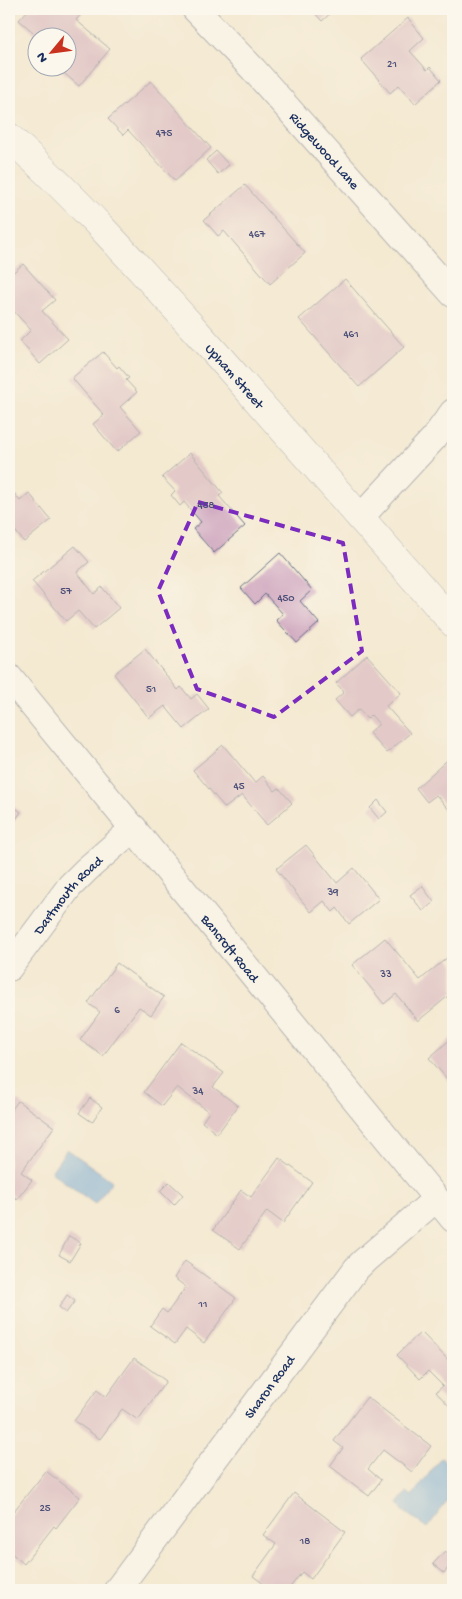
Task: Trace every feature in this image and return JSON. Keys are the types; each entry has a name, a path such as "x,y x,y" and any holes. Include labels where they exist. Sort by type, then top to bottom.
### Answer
{"main road":[{"name":"Upham Street","path":"9,137 62,186 93,218 453,623"}],"street":[{"name":"Ridgewood Lane","path":"195,9 253,69 453,294"},
{"path":"360,518 434,438 453,412"},
{"name":"Bancroft Road","path":"9,677 453,1219"},
{"name":"Dartmouth Road","path":"9,968 70,886 134,828"},
{"name":"Sharon Road","path":"117,1590 356,1270 436,1199"}],"highlighted area":[{"path":"198,502 343,543 362,651 274,717 197,689 158,591"}],"water":[{"path":"67,1149 112,1181 95,1204 51,1172"},
{"path":"441,1458 453,1467 453,1494 427,1528 402,1510 403,1508 398,1504 407,1492 412,1496"}],"building":[{"path":"29,9 80,9 83,12 76,20 110,49 79,86 70,78 78,78 78,28 28,28 19,20"},
{"path":"311,9 335,9 322,21"},
{"path":"408,18 424,38 410,51 427,70 430,67 441,80 415,104 399,85 390,93 361,59"},
{"path":"151,81 211,148 175,181 128,130 123,135 108,119"},
{"path":"216,151 229,165 218,174 206,160"},
{"path":"245,185 305,253 270,284 224,231 218,236 204,220"},
{"path":"23,264 55,300 42,311 68,339 40,364 20,341 31,330 9,306 9,276"},
{"path":"345,279 404,347 359,387 299,319"},
{"path":"103,352 117,368 119,366 129,378 126,380 137,392 120,407 141,431 117,452 93,424 104,415 72,378"},
{"path":"190,453 223,493 219,496 245,526 214,553 193,529 201,522 184,502 180,506 171,495 175,491 162,477"},
{"path":"9,487 20,501 29,493 51,520 24,542 9,523"},
{"path":"75,546 89,562 77,572 94,594 102,587 119,608 94,629 78,611 66,621 32,581"},
{"path":"280,553 312,590 300,601 319,623 297,643 276,620 283,614 265,594 255,604 241,588"},
{"path":"145,649 178,690 181,687 191,699 197,694 209,709 184,729 165,706 149,718 114,674"},
{"path":"367,655 401,693 386,706 410,733 387,753 369,733 379,724 371,715 367,719 359,709 350,717 335,700 344,692 336,683"},
{"path":"223,745 255,783 263,776 275,791 279,788 292,803 267,825 242,795 225,808 193,770"},
{"path":"453,755 453,814 436,795 427,802 416,788"},
{"path":"378,800 387,812 379,819 370,808"},
{"path":"9,803 21,812 9,829"},
{"path":"306,845 337,883 354,868 379,899 349,924 337,908 333,912 324,901 311,912 276,869"},
{"path":"422,886 434,902 423,911 410,895"},
{"path":"385,938 420,980 448,957 453,964 453,992 418,1021 396,994 384,1004 352,965"},
{"path":"117,963 164,997 151,1015 139,1007 103,1056 80,1040 100,1012 88,1003"},
{"path":"453,1037 453,1086 429,1058"},
{"path":"181,1042 224,1073 213,1087 238,1106 217,1134 202,1122 209,1112 177,1087 162,1106 144,1092"},
{"path":"90,1098 102,1107 92,1122 79,1113"},
{"path":"18,1101 54,1127 21,1172 32,1180 17,1199 9,1192 9,1113"},
{"path":"279,1158 312,1182 283,1223 267,1211 240,1249 213,1230 241,1190 251,1197"},
{"path":"169,1182 183,1195 174,1205 160,1191"},
{"path":"69,1236 81,1243 70,1261 59,1255"},
{"path":"185,1261 236,1298 204,1343 186,1329 175,1344 150,1326 162,1309 167,1313 186,1287 174,1278"},
{"path":"67,1295 75,1301 66,1313 59,1307"},
{"path":"421,1332 453,1365 453,1410 436,1392 443,1386 428,1371 420,1379 397,1355"},
{"path":"134,1358 166,1381 138,1420 122,1409 100,1439 74,1421 97,1390 106,1397"},
{"path":"367,1397 431,1446 412,1472 383,1450 368,1469 381,1480 369,1496 330,1466 343,1448 334,1441"},
{"path":"46,1471 80,1497 24,1564 9,1551 9,1517"},
{"path":"294,1493 345,1532 311,1579 302,1572 288,1590 272,1590 253,1576 276,1544 263,1535"},
{"path":"445,1551 453,1557 453,1562 444,1573 433,1564"}]}
